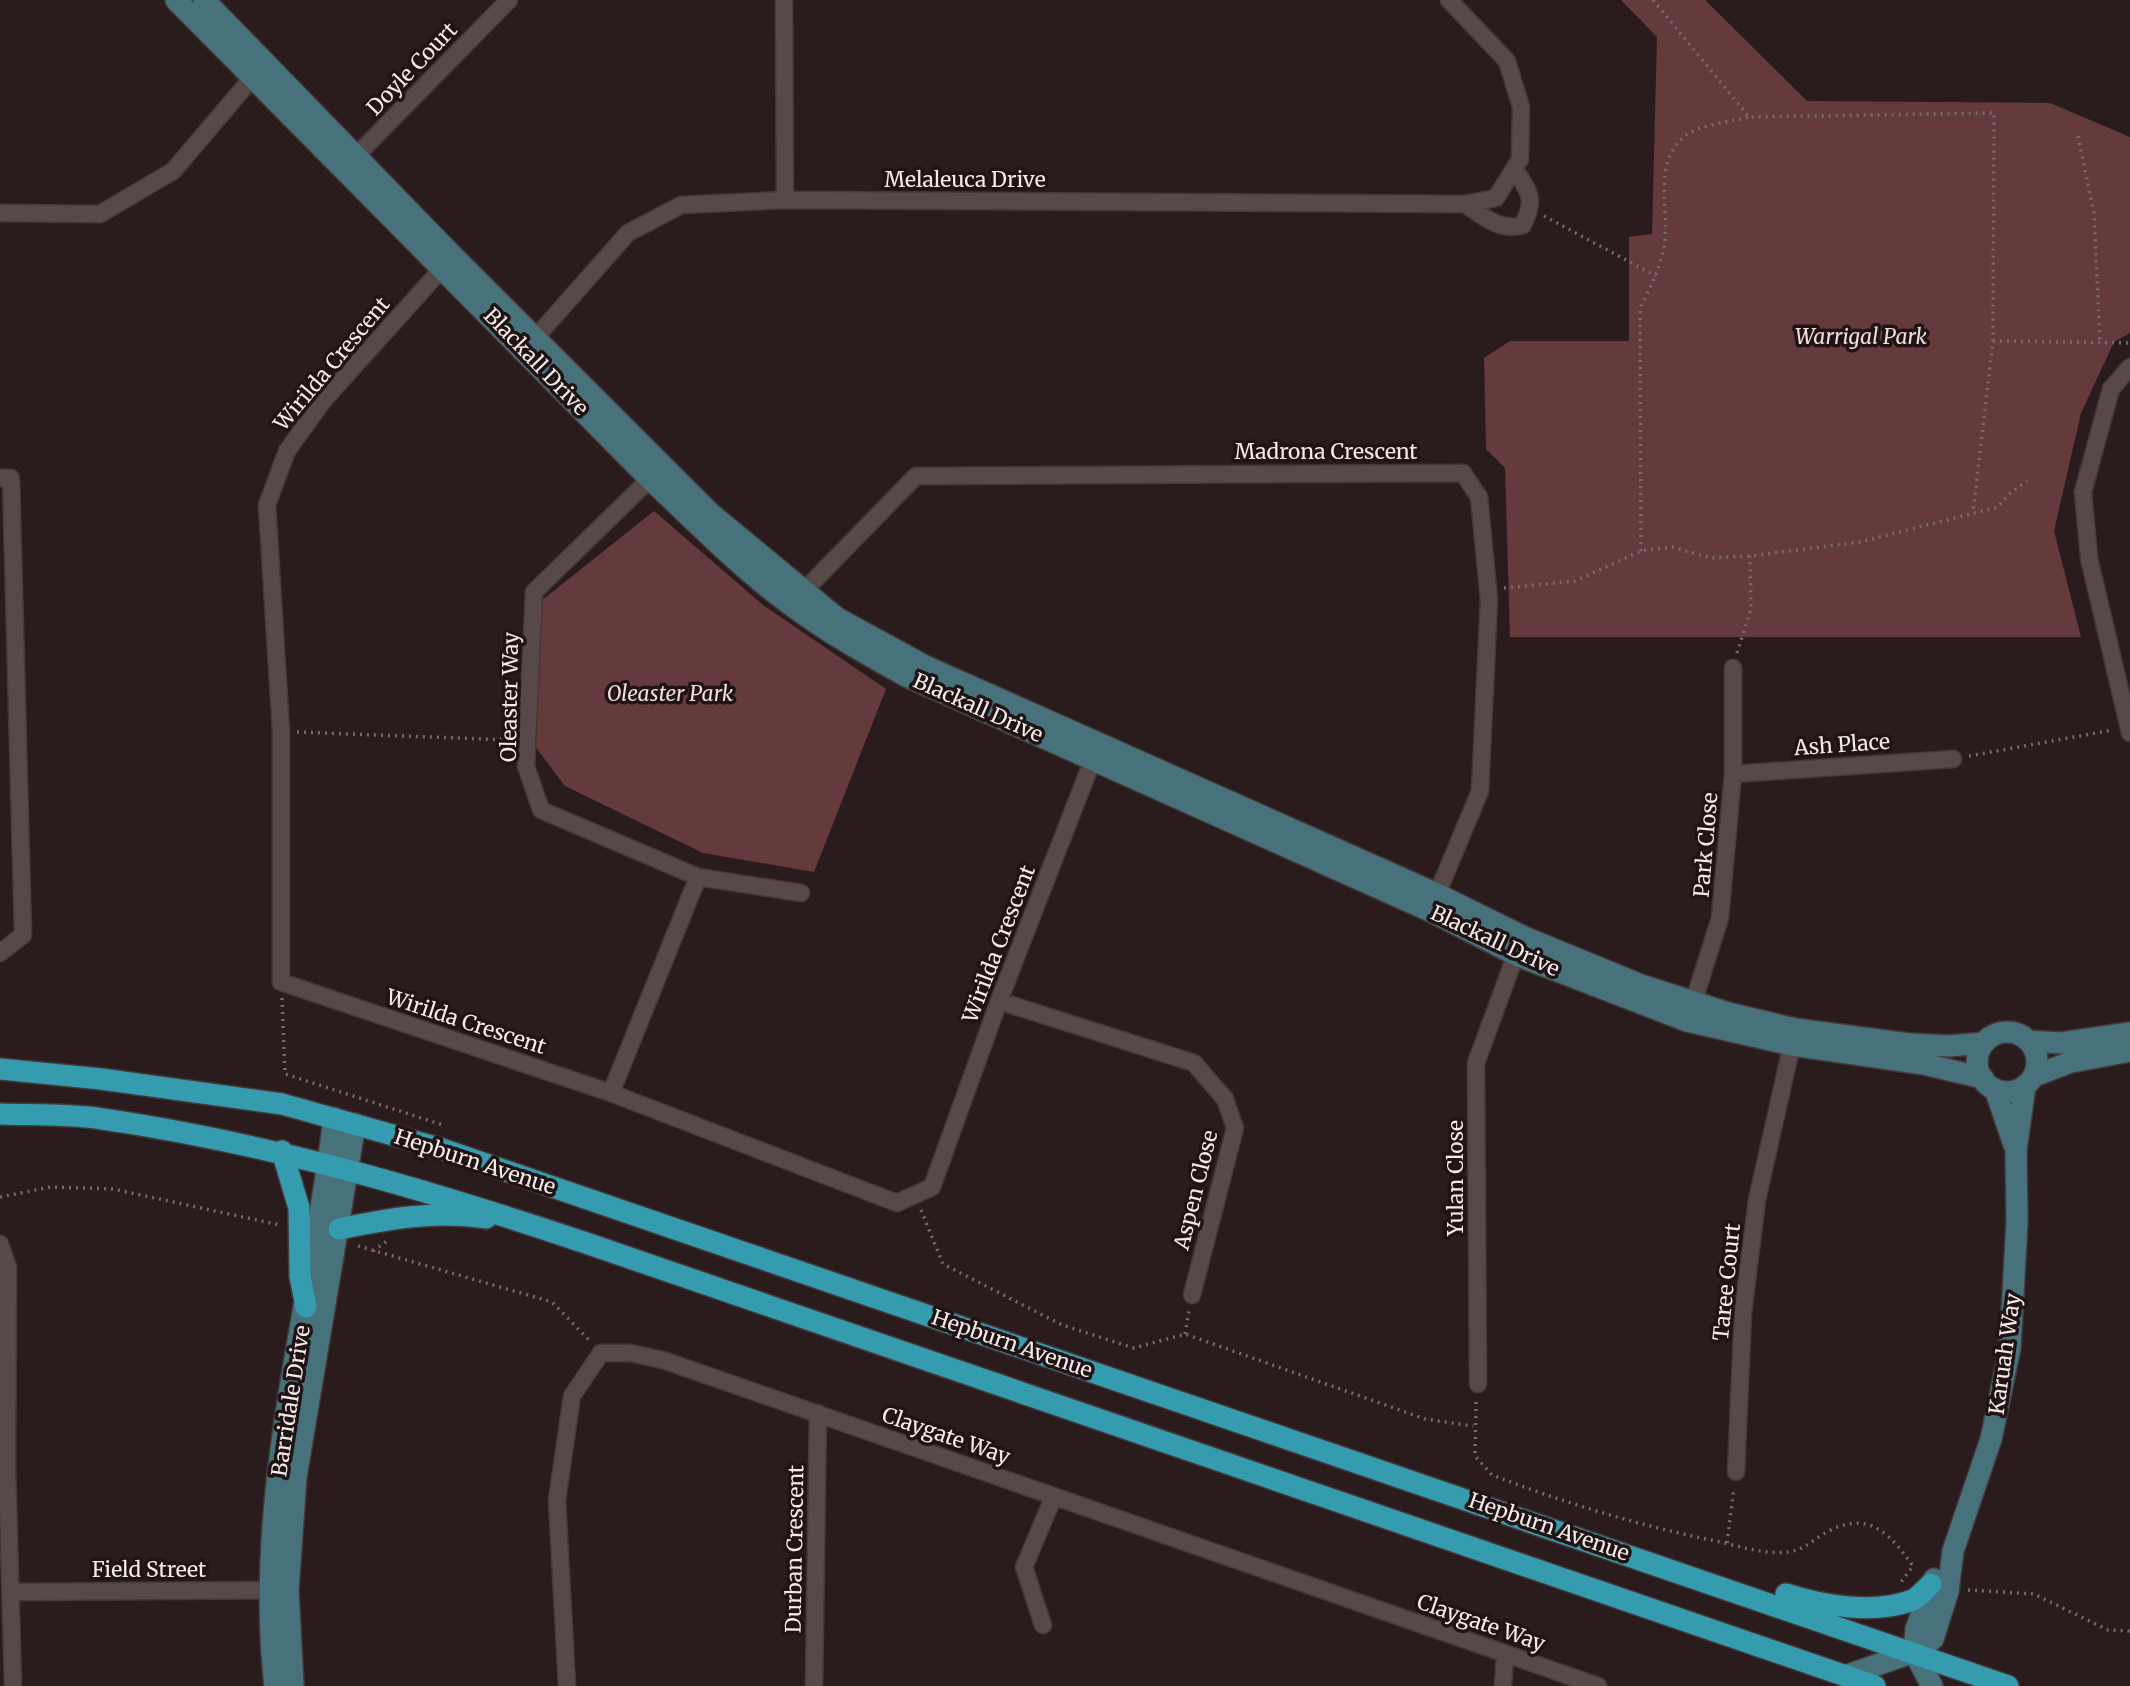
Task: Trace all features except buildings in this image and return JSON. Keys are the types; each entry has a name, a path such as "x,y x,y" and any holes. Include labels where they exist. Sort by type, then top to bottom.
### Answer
{"main road":[{"name":"Blackall Drive","path":"176,0 258,71 351,161 656,473 724,548 797,598 856,648 906,676 1096,751 1434,902 1520,946 1690,1011 1793,1037 1924,1063 1989,1083"},
{"name":"Blackall Drive","path":"204,0 258,71"},
{"path":"2130,1033 2061,1043 2029,1041 2009,1032 1998,1034 1984,1043 1978,1064 1989,1083 2013,1091 2068,1063 2130,1051"},
{"name":"Blackall Drive","path":"1793,1037 1949,1046 1984,1043"},
{"path":"2029,1041 2037,1058 2029,1081"},
{"name":"Hepburn Avenue","path":"0,1069 101,1079 282,1104 439,1148 2008,1686"},
{"name":"Karuah Way","path":"1845,1676 1914,1652 1933,1639 1948,1591 1953,1551 1991,1439 2010,1348 2017,1234 2016,1150 2029,1081"},
{"name":"Karuah Way","path":"1989,1083 2016,1150"},
{"name":"Hepburn Avenue","path":"0,1114 93,1118 282,1151 533,1225 1875,1686"},
{"name":"Barridale Drive","path":"293,1686 279,1590 339,1229 334,1118"},
{"name":"Barridale Drive","path":"275,1686 279,1590 276,1501 306,1307 338,1166 355,1124"},
{"path":"282,1151 299,1208 300,1276 306,1307"},
{"path":"339,1229 389,1218 433,1215 477,1217 533,1225"},
{"name":"Karuah Way","path":"1914,1652 1916,1629 1931,1584 1953,1551"},
{"path":"1672,1569 1722,1572 1811,1602 1854,1606 1913,1601 1931,1584"},
{"path":"1914,1652 1932,1686"}],"street":[{"name":"Doyle Court","path":"351,161 509,0"},
{"path":"784,0 785,200"},
{"path":"1449,0 1507,61 1521,107 1520,159 1516,171 1529,192 1529,210 1523,225 1513,228 1498,226 1465,204"},
{"path":"0,214 100,214 173,171 258,71"},
{"name":"Melaleuca Drive","path":"530,343 628,233 681,205 785,200 1465,204 1496,198 1516,171"},
{"name":"Wirilda Crescent","path":"448,262 323,401 287,452 267,505 281,731 281,982 611,1093 897,1203 932,1186 999,1002 1096,751"},
{"path":"2129,730 2090,558 2083,492 2111,389 2130,367"},
{"name":"Madrona Crescent","path":"797,598 916,475 1463,472 1479,497 1489,599 1479,791 1434,902"},
{"name":"Oleaster Way","path":"656,473 544,579 534,592 526,766 541,810 698,877 801,893"},
{"path":"0,478 11,478 23,936 0,953"},
{"name":"Park Close","path":"1690,1011 1720,918 1733,774 1733,668"},
{"name":"Ash Place","path":"1733,774 1953,759"},
{"path":"611,1093 698,877"},
{"name":"Yulan Close","path":"1478,1384 1476,1063 1520,946"},
{"name":"Aspen Close","path":"999,1002 1194,1063 1225,1099 1235,1128 1192,1295"},
{"name":"Taree Court","path":"1736,1472 1743,1312 1757,1200 1793,1037"},
{"path":"0,1244 8,1267 4,1467 13,1686"},
{"path":"567,1686 557,1500 572,1396 601,1353"},
{"name":"Claygate Way","path":"601,1353 630,1353 663,1360 1598,1686"},
{"name":"Durban Crescent","path":"814,1686 818,1413"},
{"path":"1043,1625 1024,1567 1054,1496"},
{"name":"Field Street","path":"11,1592 279,1590"},
{"path":"1503,1686 1505,1654"}],"path":[{"path":"1653,0 1749,117"},
{"path":"1641,551 1640,308 1656,276 1665,245 1663,186 1668,153 1688,133 1749,117 1994,113 1993,341 1973,513"},
{"path":"2078,136 2094,213 2100,344"},
{"path":"1529,210 1656,276"},
{"path":"1993,341 2130,343"},
{"path":"1489,599 1503,588 1575,581 1641,551 1672,547 1710,558 1750,556 1860,541 1998,507 2009,494 2027,481"},
{"path":"1733,668 1751,609 1750,556"},
{"path":"1953,759 2129,730"},
{"path":"281,731 528,741"},
{"path":"0,1197 51,1187 113,1189 278,1224"},
{"path":"915,1195 943,1264 1062,1325 1133,1348 1185,1334 1425,1419 1473,1426"},
{"path":"373,1251 552,1302 601,1353"},
{"path":"1185,1334 1192,1295"},
{"path":"1478,1384 1473,1426 1475,1456 1492,1475 1659,1529 1768,1552 1792,1552 1806,1548 1831,1530 1848,1524 1867,1524 1883,1529 1913,1566 1895,1590"},
{"path":"1727,1544 1736,1472"},
{"path":"1966,1589 2034,1594 2108,1630 2130,1631"}],"green space":[{"name":"Warrigal Park","path":"1621,0 1705,0 1807,101 2050,103 2130,137 2130,333 2114,342 2081,413 2054,531 2081,637 1510,637 1505,468 1486,449 1484,358 1510,341 1629,341 1629,237 1652,234 1657,37"},
{"name":"Oleaster Park","path":"654,511 763,605 886,689 814,872 703,853 565,786 534,745 541,601"}]}
